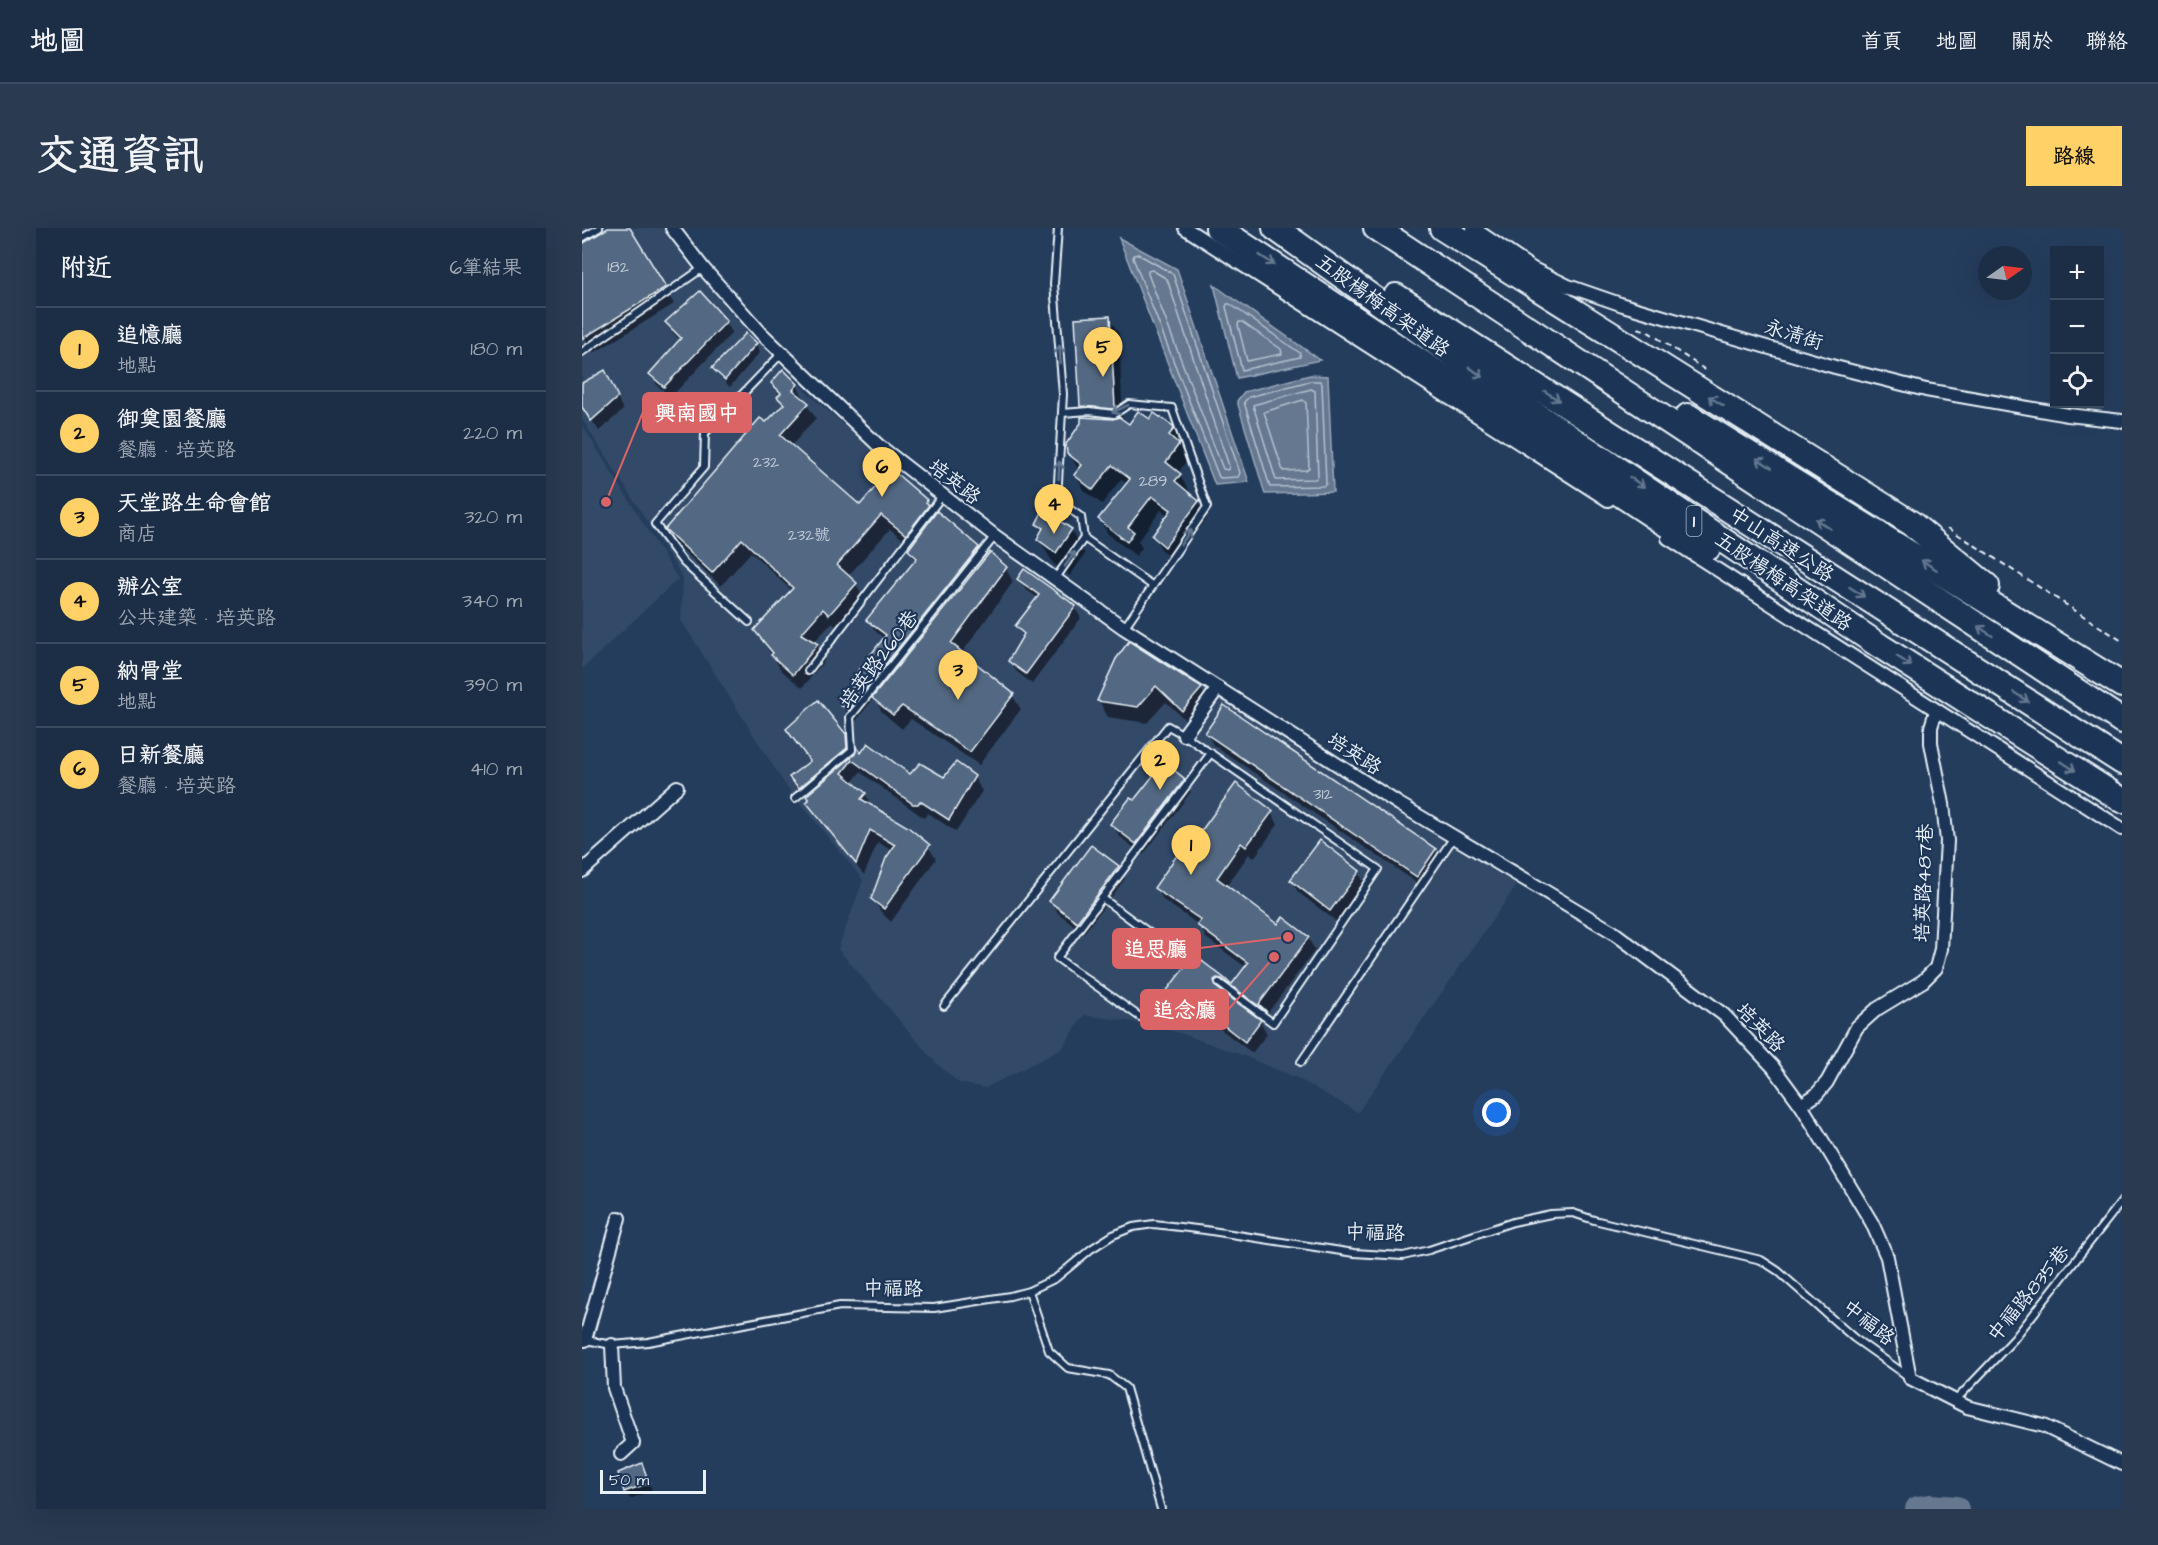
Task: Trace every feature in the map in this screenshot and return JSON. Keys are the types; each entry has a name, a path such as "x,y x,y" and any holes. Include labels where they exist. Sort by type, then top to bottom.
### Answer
{"highway":[{"path":"1218,228 1661,521 1880,646"},
{"name":"五股楊梅高架道路","path":"1275,228 1544,420 1880,646 2122,800"},
{"name":"中山高速公路","path":"1290,228 2122,762"},
{"name":"中山高速公路","path":"1376,228 2122,721"},
{"path":"1386,228 2122,685"},
{"path":"1442,228 1911,523 2053,642"}],"street":[{"name":"培英路","path":"672,228 703,268 761,333 878,445 995,536 1124,628 1454,837 1613,932 1724,1015 1773,1067 1801,1105 1872,1223 1887,1257 1911,1378"},
{"path":"1185,228 2122,829"},
{"name":"永清街","path":"1473,228 1533,269 1568,286 1623,305 1835,367 1926,390 2068,415 2122,421"},
{"path":"1184,735 1218,688"},
{"name":"培英路487巷","path":"1801,1105 1816,1095 1827,1082 1857,1026 1877,1009 1923,981 1936,968 1941,949 1947,841 1943,804 1931,743 1931,727 1936,711"},
{"path":"582,871 676,787"},
{"path":"583,1340 619,1218"},
{"path":"612,1345 614,1388 633,1443 621,1454"},
{"name":"中福路","path":"1911,1378 1967,1407 2044,1426 2122,1464"}],"lane":[{"path":"582,238 599,228"},
{"path":"1055,580 1084,538 1081,517 1058,500 1063,394 1054,284 1058,228"},
{"path":"582,352 703,268"},
{"path":"749,622 683,562 655,524 704,467 705,434 782,353"},
{"path":"1062,412 1089,411 1114,414 1129,404 1172,408 1207,507 1124,628"},
{"path":"808,671 942,496"},
{"name":"培英路260巷","path":"795,798 852,750 850,717 995,536"},
{"path":"1084,538 1153,586"},
{"path":"945,1006 1168,726 1211,753 1378,869 1273,1023 1219,983"},
{"path":"1140,1017 1057,958 1211,753"},
{"path":"1300,1062 1454,837"},
{"path":"1102,898 1159,940"},
{"name":"中福路835巷","path":"1955,1401 2014,1340 2122,1201"},
{"name":"中福路","path":"583,1340 612,1345 648,1342 840,1306 934,1308 1010,1296 1029,1291 1056,1278 1090,1249 1113,1235 1133,1227 1154,1224 1354,1253 1403,1256 1429,1250 1513,1222 1551,1214 1573,1213 1761,1260 1778,1271 1854,1338 1911,1378"},
{"path":"1029,1291 1049,1351 1068,1368 1109,1375 1126,1388 1161,1509"}],"shaded area":[{"path":"582,228 664,228 728,310 807,393 947,510 1082,606 1517,885 1358,1112 1297,1078 1180,1033 1134,1022 1084,1015 1062,1049 985,1088 959,1083 935,1062 838,949 863,880 784,783 681,620 683,578 582,419"},
{"path":"582,425 678,579 582,669"}],"water":[{"path":"1119,238 1177,269 1249,482 1215,485"},
{"path":"1214,285 1320,360 1237,378"},
{"path":"1310,375 1328,376 1333,492 1265,494 1237,401 1244,392"}],"building":[{"path":"608,228 630,228 666,287 582,339 582,244"},
{"path":"700,291 727,321 664,387 649,374 681,338 665,322"},
{"path":"1110,316 1115,407 1113,409 1080,406 1075,318"},
{"path":"746,333 757,343 725,380 712,368"},
{"path":"783,369 798,384 793,390 809,403 780,435 860,505 891,469 927,500 929,505 906,535 881,515 837,565 857,583 829,615 823,609 801,634 818,644 793,675 771,655 773,653 754,630 793,588 742,539 712,573 665,529 760,418 766,422 784,404 777,397 781,393 771,383"},
{"path":"605,370 618,397 591,421 582,407 582,383"},
{"path":"1138,411 1150,419 1154,413 1173,426 1174,429 1169,435 1179,444 1166,462 1181,474 1175,481 1199,501 1165,547 1152,536 1171,510 1152,496 1128,527 1134,532 1127,542 1098,519 1130,479 1112,465 1093,490 1074,475 1082,465 1067,453 1066,444 1081,423 1081,417 1113,419 1119,417 1129,424"},
{"path":"1043,510 1072,529 1056,553 1037,539 1043,528 1036,524"},
{"path":"937,511 979,547 849,710 840,705 855,684 851,680 886,635 866,620 917,558 908,550"},
{"path":"990,552 1007,567 951,643 1014,694 970,752 902,706 893,715 872,698"},
{"path":"1024,569 1076,606 1026,674 1008,661 1024,634 1015,626 1039,595 1017,579"},
{"path":"1129,641 1202,688 1182,711 1156,686 1138,707 1097,701 1116,659"},
{"path":"818,700 846,734 847,748 799,788 789,777 810,761 786,729"},
{"path":"1224,705 1436,849 1417,877 1205,733"},
{"path":"868,743 910,774 920,763 944,777 956,762 975,776 949,820 920,801 918,804 913,804 852,760 842,773 866,793 861,799 908,827 930,845 884,909 871,899 886,858 895,845 870,830 856,864 806,802 809,800 806,796 855,754 857,747 861,753"},
{"path":"1164,762 1185,779 1136,844 1110,824 1130,798 1134,800"},
{"path":"1236,783 1273,811 1246,847 1241,843 1217,878 1278,924 1283,917 1309,937 1259,1004 1267,1012 1222,979 1214,980 1216,987 1261,1020 1245,1042 1191,1000 1178,1017 1158,1002 1194,955 1232,984 1248,963 1197,925 1201,920 1154,888 1194,831 1199,834"},
{"path":"1320,840 1360,871 1330,911 1290,880"},
{"path":"1091,845 1119,866 1077,922 1049,901"},
{"path":"642,1463 649,1483 624,1492 618,1473"}],"waterway":[{"path":"1918,1509 1930,1507 1956,1509"}],"place":[{"name":"納骨堂","path":"1103,377"},
{"name":"日新餐廳","path":"882,497"},
{"name":"興南國中","path":"606,502"},
{"name":"辦公室","path":"1054,534"},
{"name":"天堂路生命會館","path":"958,700"},
{"name":"御奠園餐廳","path":"1160,790"},
{"name":"追憶廳","path":"1191,875"},
{"name":"追思廳","path":"1288,937"},
{"name":"追念廳","path":"1274,957"}]}
